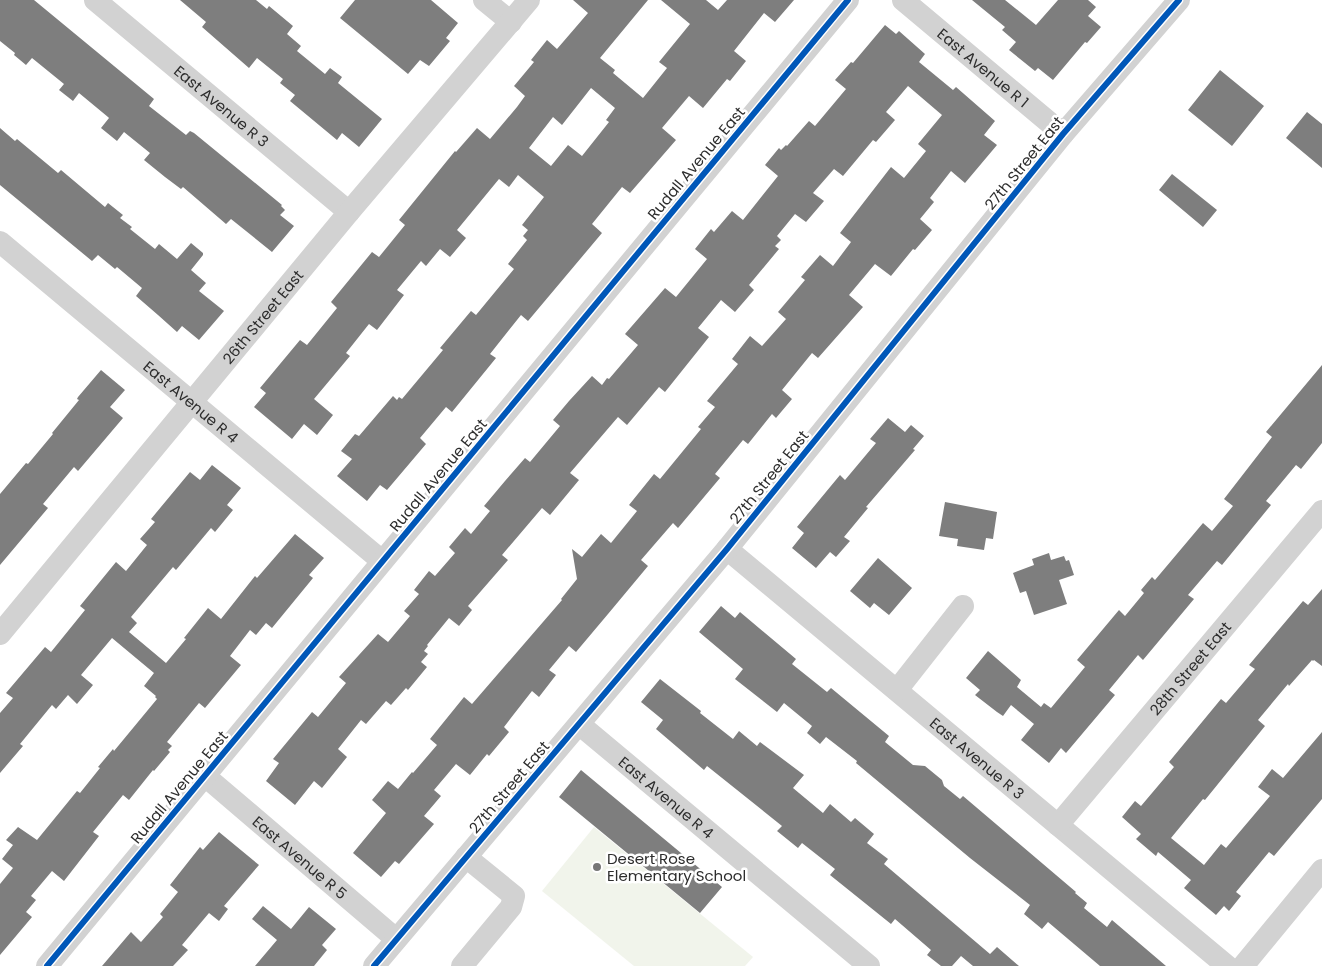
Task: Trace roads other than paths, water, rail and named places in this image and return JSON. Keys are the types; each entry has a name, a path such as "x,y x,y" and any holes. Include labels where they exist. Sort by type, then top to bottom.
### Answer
{"street":[{"name":"East Avenue R 3","path":"95,0 349,212"},
{"path":"484,0 511,22"},
{"name":"26th Street East","path":"0,634 349,212 529,0"},
{"name":"Rudall Avenue East","path":"47,966 848,0"},
{"name":"East Avenue R 1","path":"903,0 1063,134"},
{"name":"27th Street East","path":"378,964 396,939 727,549 1063,134 1179,0"},
{"name":"East Avenue R 4","path":"0,242 382,562"},
{"name":"28th Street East","path":"1058,825 1322,511"},
{"name":"East Avenue R 3","path":"727,549 1227,966"},
{"path":"897,690 963,606"},
{"name":"East Avenue R 4","path":"579,724 869,966"},
{"name":"East Avenue R 5","path":"205,776 396,939"},
{"path":"462,966 511,907 514,896 466,857"},
{"path":"1243,966 1322,870"}],"place":[{"name":"Desert Rose Elementary School","path":"597,867"}]}
